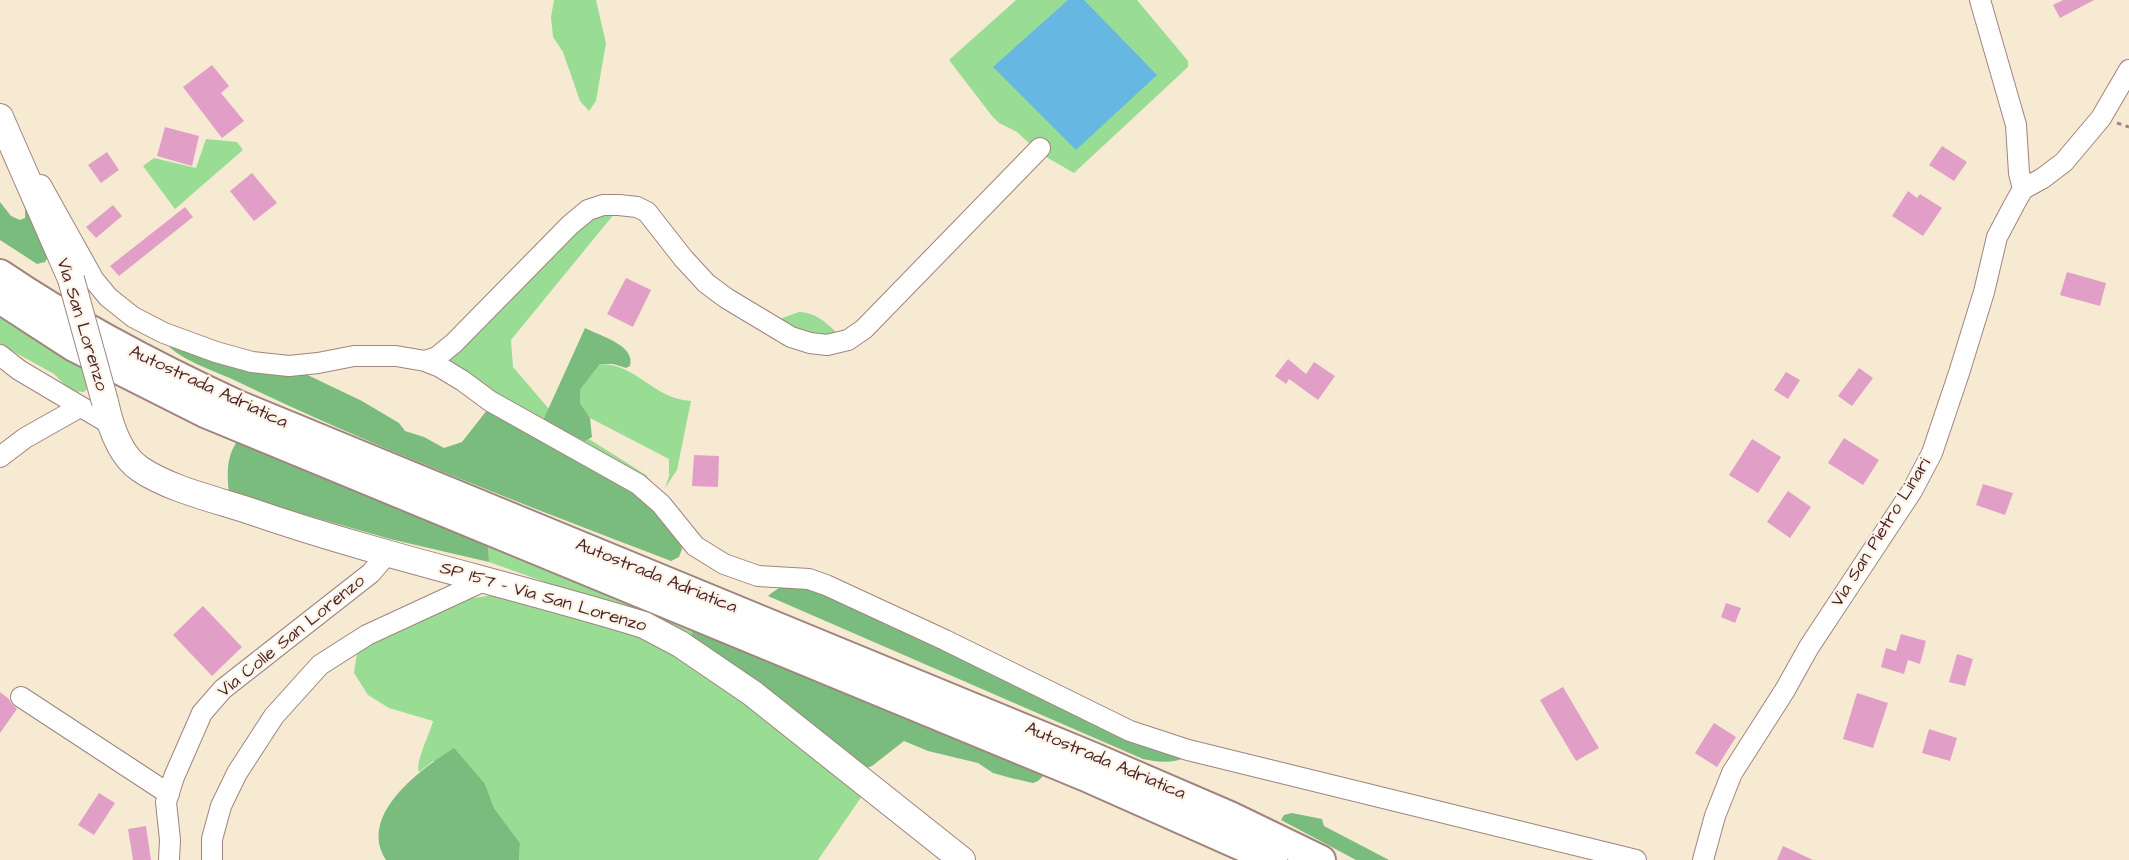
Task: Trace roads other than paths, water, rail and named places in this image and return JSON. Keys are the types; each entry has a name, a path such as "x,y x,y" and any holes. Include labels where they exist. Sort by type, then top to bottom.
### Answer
{"highway":[{"name":"Autostrada Adriatica","path":"0,274 100,336 238,405 1093,757 1230,816 1321,860"},
{"name":"Autostrada Adriatica","path":"0,299 74,347 216,418 1084,776 1273,860"}],"main road":[{"name":"Via San Lorenzo","path":"0,117 71,279 108,413"},
{"name":"SP 157 - Via San Lorenzo","path":"108,413 118,441 133,463 164,482 282,522 644,626 680,644 752,693 962,860"}],"street":[{"path":"1980,0 2016,125 2019,173 2023,189 2043,178 2064,162 2101,118 2129,70"},
{"path":"425,361 437,357 454,343 570,225 588,210 619,205 637,207 647,212 706,283 774,327 791,337 810,343 827,345 848,340 871,322 1040,148"},
{"path":"21,166 35,173 94,280 108,297 133,317 164,333 252,363 290,366 354,356 396,356 425,361 440,367 490,401 638,484 661,504 695,546 724,564 758,576 809,579 826,585 945,640 1130,731 1188,750 1636,860"},
{"name":"Via San Pietro Linari","path":"1703,860 1715,816 1732,773 1785,690 1809,647 1911,491 1932,453 1984,292 1997,237 2023,189"},
{"path":"0,356 80,407 108,413"},
{"path":"0,457 25,438 80,407"},
{"name":"Via Colle San Lorenzo","path":"169,860 170,840 166,802 174,777 202,713 223,689 371,573 388,553"},
{"path":"212,860 212,839 220,806 237,772 274,716 320,665 367,635 486,580"},
{"path":"21,697 169,794"}],"water":[{"path":"1068,0 1084,0 1157,75 1076,150 993,67"}]}
